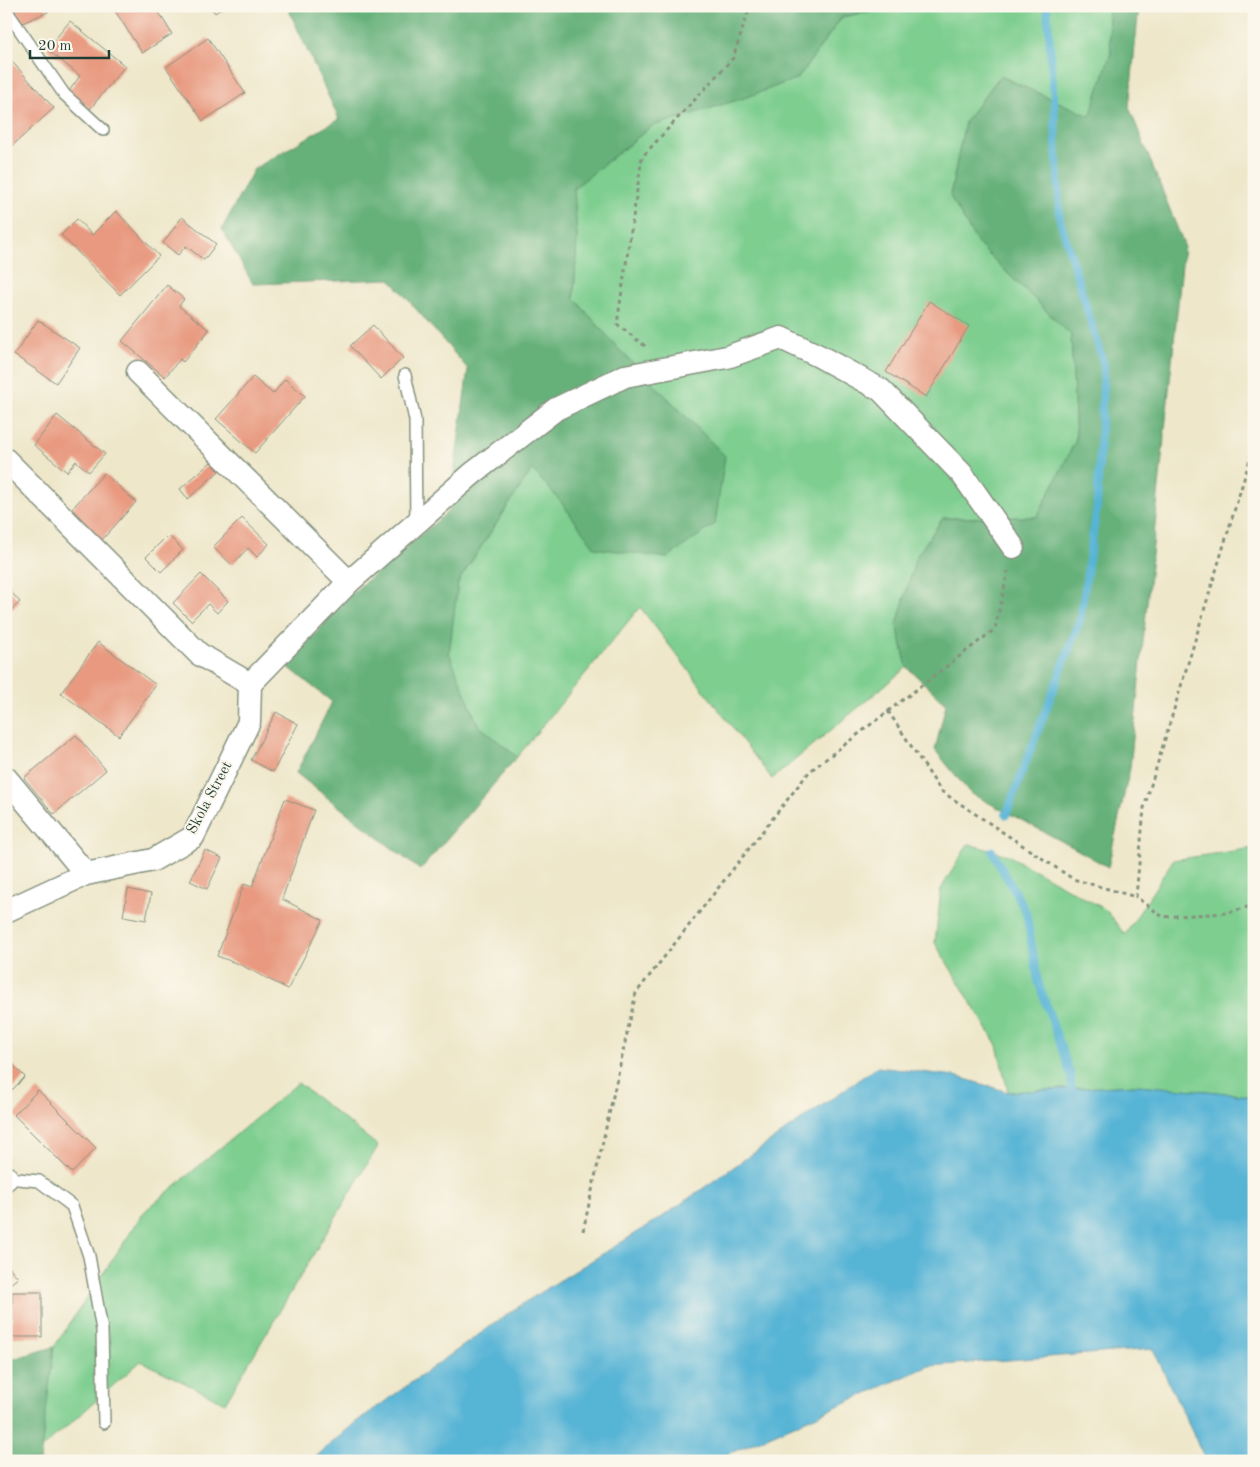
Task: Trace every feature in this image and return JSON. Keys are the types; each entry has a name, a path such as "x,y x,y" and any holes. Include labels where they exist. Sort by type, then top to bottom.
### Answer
{"street":[{"path":"6,460 199,654 250,684 349,582 472,474 556,409 625,376 727,357 781,338 819,356 881,390 962,474 1013,547"},
{"path":"138,372 349,582"},
{"name":"Skola Street","path":"6,911 86,874 153,860 193,837 249,722 250,684"},
{"path":"6,778 86,874"}],"lane":[{"path":"6,10 64,94 103,130"},
{"path":"405,375 415,420 416,524"},
{"path":"7,1178 40,1181 72,1206 89,1256 102,1330 104,1423"}],"path":[{"path":"671,368 617,324 642,157 733,58 750,6"},
{"path":"1136,897 1144,808 1254,446"},
{"path":"583,1231 636,993 809,772 995,629 1013,547"},
{"path":"888,711 941,791 1073,879 1136,897 1163,917 1227,913 1254,905"}],"green space":[{"path":"287,6 898,6 842,17 798,78 747,97 652,126 574,188 577,238 574,298 615,345 725,456 715,524 667,558 595,548 561,502 532,469 458,582 449,653 478,725 517,757 420,870 296,773 332,702 287,666 350,595 449,511 468,369 390,279 253,284 222,229 254,169 339,119"},
{"path":"898,6 1108,6 1111,53 1090,117 1000,76 965,122 950,196 978,244 1071,335 1076,440 1037,517 943,518 916,557 897,625 907,667 772,779 640,607 517,757 478,725 449,654 458,582 533,468 561,502 725,456 615,345 574,298 577,238 574,188 652,126 747,97 798,78 842,17"},
{"path":"1108,6 1139,6 1129,107 1184,245 1130,768 1108,867 970,793 935,750 946,704 907,667 897,625 916,557 943,518 1037,517 1076,440 1071,335 978,244 950,196 965,122 1000,76 1090,116 1111,53"},
{"path":"968,844 1008,855 1106,910 1125,935 1173,860 1254,848 1254,1097 1137,1085 1008,1092 997,1045 935,943 941,889"},
{"path":"298,1083 378,1146 225,1403 141,1361 40,1450 54,1347 145,1211"},
{"path":"54,1347 40,1461 6,1461 6,1361"}],"water":[{"path":"877,1067 955,1076 1008,1092 1137,1085 1254,1097 1254,1461 1206,1461 1153,1349 929,1366 712,1461 311,1461 356,1422 522,1304 662,1217"}],"building":[{"path":"13,6 45,6 48,12 20,24"},
{"path":"112,6 155,6 172,34 142,53"},
{"path":"210,6 225,6 215,13"},
{"path":"70,21 125,66 90,109 69,91 80,76 47,49"},
{"path":"208,38 245,93 203,121 166,67"},
{"path":"6,55 54,108 12,146 6,139"},
{"path":"116,211 159,256 120,295 61,235 77,219 92,235"},
{"path":"182,217 216,244 204,260 186,246 178,255 163,243"},
{"path":"167,285 184,299 179,306 209,330 183,362 180,359 165,377 122,341"},
{"path":"929,301 969,326 926,397 886,372"},
{"path":"38,320 80,348 56,383 14,355"},
{"path":"373,325 403,358 381,379 350,346"},
{"path":"253,377 273,394 285,379 305,396 255,453 216,419"},
{"path":"57,415 105,454 89,472 76,461 67,472 34,445"},
{"path":"211,462 219,471 188,499 180,489"},
{"path":"104,473 136,502 101,541 69,512"},
{"path":"242,518 269,544 257,557 248,548 232,565 213,547"},
{"path":"168,535 183,550 161,572 146,557"},
{"path":"201,574 228,601 217,613 208,604 191,621 173,603"},
{"path":"6,586 20,602 6,615"},
{"path":"98,642 156,685 119,736 61,693"},
{"path":"276,712 298,724 273,772 251,760"},
{"path":"76,735 106,770 54,814 24,778"},
{"path":"285,799 314,810 282,899 323,920 288,989 241,965 217,956 244,884 252,887"},
{"path":"205,850 222,858 207,889 190,881"},
{"path":"128,889 151,894 146,920 123,916"},
{"path":"6,1058 25,1077 6,1096"},
{"path":"38,1090 96,1148 72,1173 14,1115"},
{"path":"6,1263 18,1278 6,1287"},
{"path":"12,1292 42,1292 42,1337 12,1337"}],"waterway":[{"path":"1006,815 1080,620 1097,506 1104,365 1060,220 1047,6"},
{"path":"992,851 1026,912 1038,981 1071,1076 1072,1096"}]}
